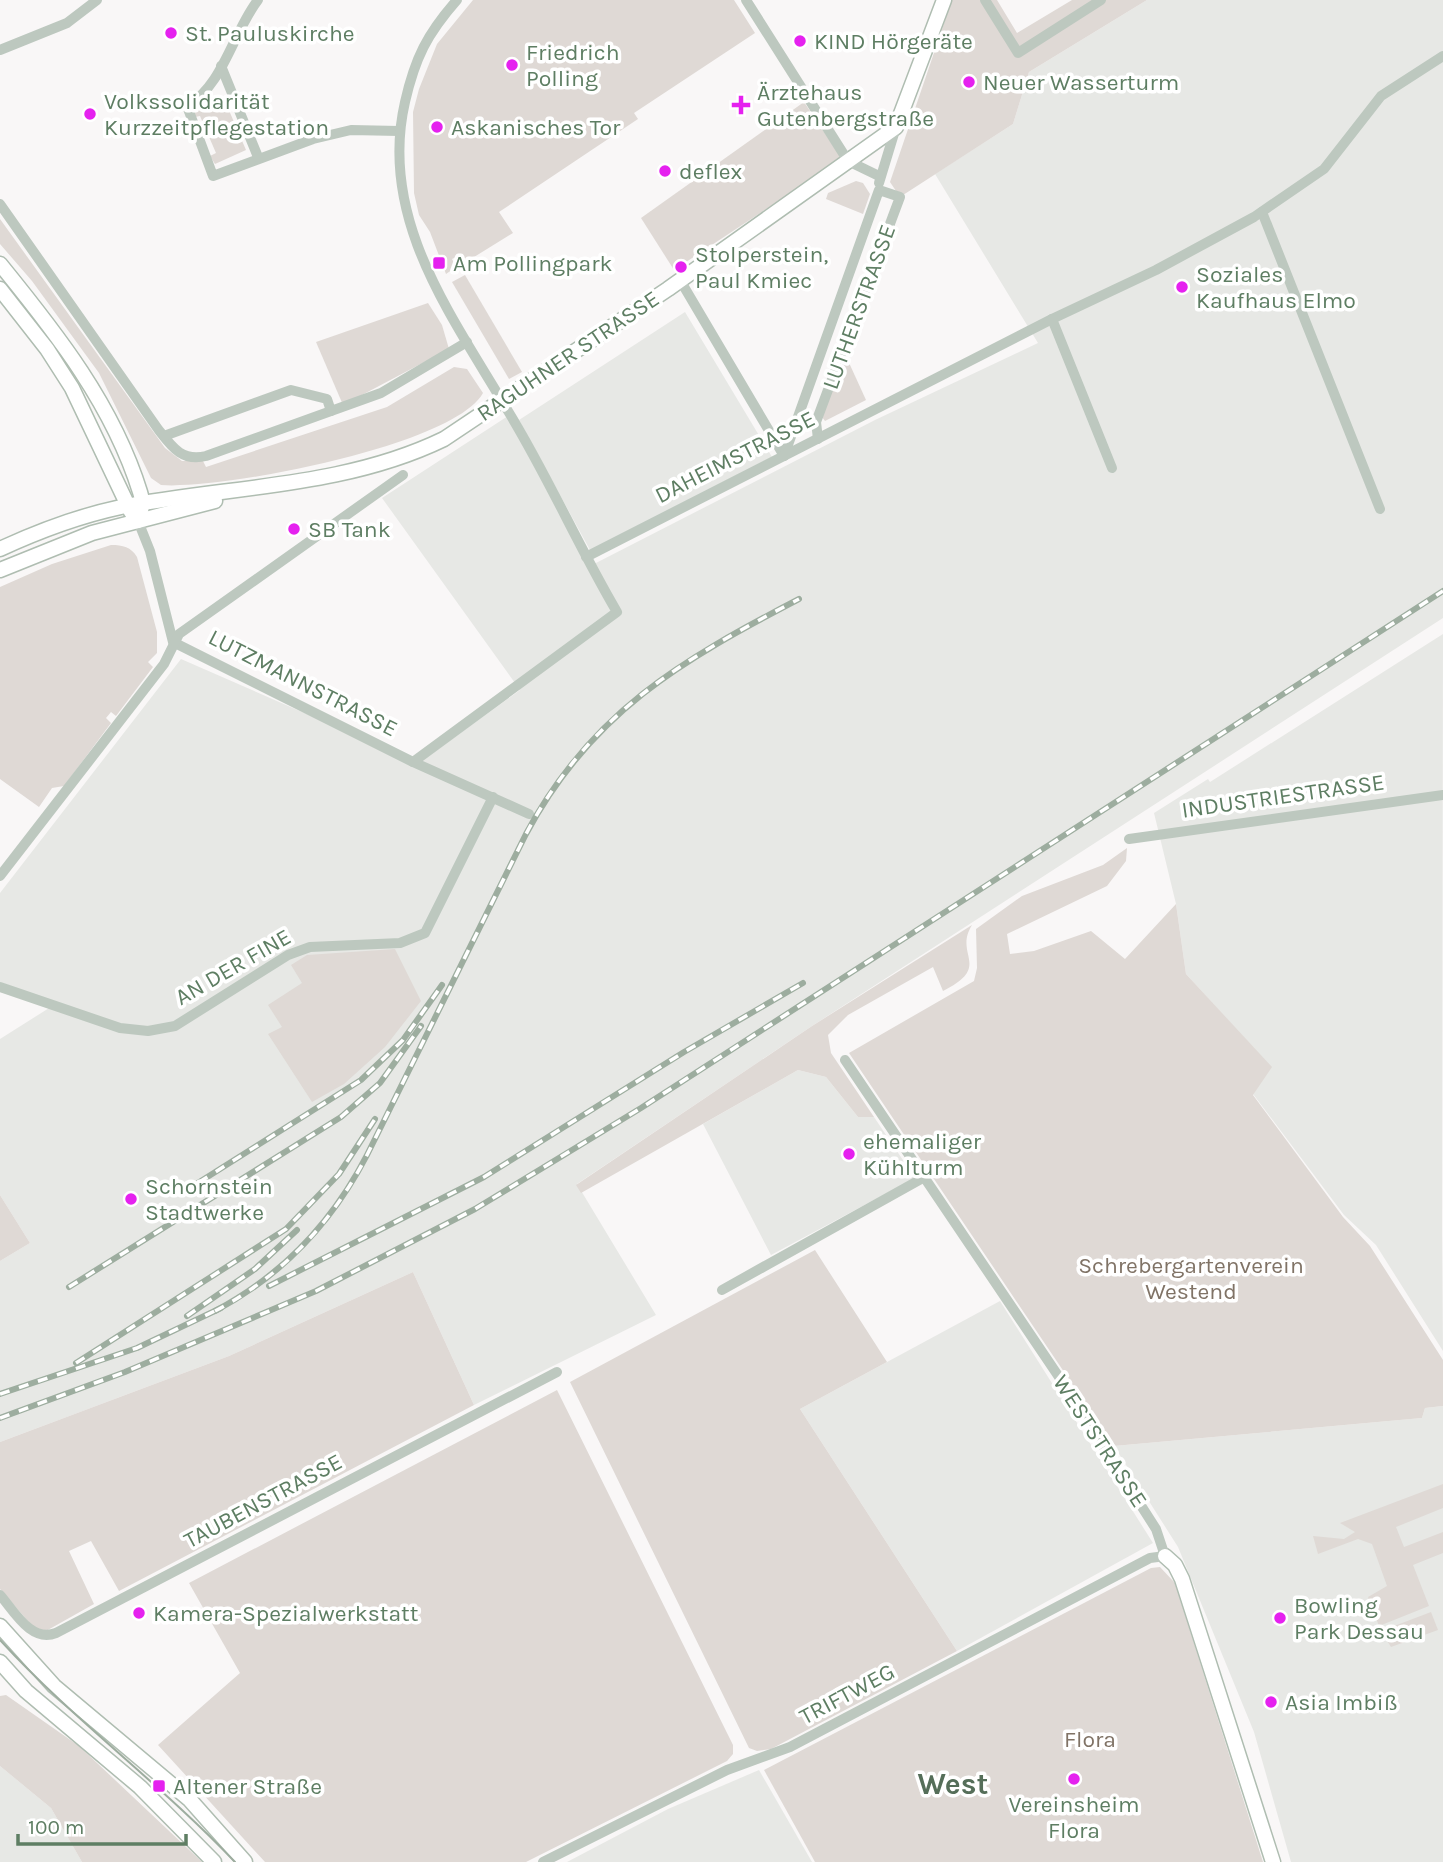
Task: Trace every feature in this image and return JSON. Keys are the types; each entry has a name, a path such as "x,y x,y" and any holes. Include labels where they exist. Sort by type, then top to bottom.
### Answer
{"main road":[{"name":"LUTHERSTRASSE","path":"896,127 941,3"},
{"name":"RAGUHNER STRASSE","path":"0,570 52,547 138,521 243,492 334,474 430,445 503,402 680,281 896,127"},
{"path":"0,264 48,324 92,387 120,440 143,503 138,521"},
{"path":"0,289 47,349 72,388 100,441 126,506 138,521"},
{"name":"RAGUHNER STRASSE","path":"0,549 68,522 126,506 243,492"},
{"name":"WESTSTRASSE","path":"1165,1556 1175,1564 1182,1579 1273,1862"},
{"path":"3,1630 0,1664 26,1690 78,1731 141,1787 214,1862"},
{"path":"3,1630 67,1698 190,1800 245,1862"}],"street":[{"path":"0,50 67,23 97,0"},
{"path":"258,0 245,16 221,66 203,94 187,106 213,176 258,157 351,130 399,131"},
{"path":"413,762 617,612 503,402 433,284 407,218 399,171 399,131 419,51 430,30 457,0"},
{"path":"746,0 848,161 879,176"},
{"path":"985,0 1018,53 1101,0"},
{"name":"DAHEIMSTRASSE","path":"586,557 1052,319 1156,270 1262,212 1324,169 1381,96 1443,55"},
{"path":"221,66 258,157"},
{"name":"LUTHERSTRASSE","path":"784,456 879,190 879,176 896,127"},
{"name":"LUTHERSTRASSE","path":"818,439 816,422 900,197 879,190"},
{"path":"0,204 164,436 181,456 197,458 381,393 467,342"},
{"path":"1262,212 1380,509"},
{"path":"680,281 784,456"},
{"path":"1052,319 1112,468"},
{"path":"164,436 291,390 327,399 331,411"},
{"path":"0,876 164,664 173,642 186,627 403,475"},
{"name":"LUTZMANNSTRASSE","path":"138,521 150,551 173,642 413,762 529,814"},
{"name":"INDUSTRIESTRASSE","path":"1129,839 1443,795"},
{"name":"AN DER FINE","path":"0,987 120,1028 148,1031 175,1026 288,956 310,947 400,943 425,933 493,797"},
{"name":"WESTSTRASSE","path":"845,1060 1059,1377 1156,1529 1165,1556"},
{"path":"722,1290 923,1178"},
{"name":"TAUBENSTRASSE","path":"0,1595 31,1631 43,1636 56,1633 557,1372"},
{"name":"TRIFTWEG","path":"543,1862 727,1770 790,1747 1150,1558 1165,1556"}],"shaded area":[{"path":"1147,0 1443,0 1443,618 812,1026 577,1184 656,1315 474,1405 413,1272 229,1356 0,1442 0,1261 30,1243 0,1195 0,1039 57,1003 0,982 0,893 181,659 419,763 520,690 382,498 508,416 594,564 875,420 1038,343 935,174 1013,124 1029,72"},
{"path":"685,312 772,457 590,550 519,420"},
{"path":"1443,634 1443,1351 1376,1245 1344,1215 1253,1094 1271,1067 1186,974 1176,904 1154,813 1208,779 1210,782"},
{"path":"798,1070 826,1077 858,1117 874,1117 915,1178 771,1255 703,1124"},
{"path":"1000,1301 1153,1543 957,1651 800,1409"},
{"path":"1443,1406 1443,1862 1291,1862 1254,1732 1178,1547 1114,1446 1422,1418 1425,1408"},
{"path":"0,1766 51,1808 82,1862 0,1862"},
{"path":"759,1770 812,1862 567,1862 668,1809"}],"green space":[{"path":"473,0 734,0 755,33 634,113 638,119 499,212 513,233 466,262 462,254 452,259 456,267 446,274 430,232 419,215 414,193 413,112 437,44"},
{"path":"952,0 997,0 1017,33 1072,0 1147,0 1029,72 1013,124 900,197 890,182"},
{"path":"216,98 225,101 246,150 215,164 210,156 216,153 200,116 195,117 192,111"},
{"path":"804,102 842,159 674,270 641,218"},
{"path":"856,181 863,183 870,194 863,214 826,199 828,193"},
{"path":"0,219 165,448 182,461 203,461 206,467 387,407 454,367 467,369 483,393 463,412 429,430 384,447 282,472 191,485 161,485 151,478 99,373 32,281 0,244"},
{"path":"465,275 522,372 509,379 452,282"},
{"path":"428,303 442,325 449,349 343,405 316,342"},
{"path":"845,354 866,400 825,421 822,417"},
{"path":"111,545 126,547 137,557 157,632 157,653 148,662 153,667 116,716 111,712 106,718 111,723 64,786 52,788 39,807 0,779 0,587 52,564"},
{"name":"Schrebergartenverein Westend","path":"1127,848 1126,861 1107,886 1007,934 1010,954 1034,951 1091,931 1125,959 1176,904 1186,974 1272,1067 1253,1095 1343,1217 1370,1246 1443,1360 1443,1406 1425,1408 1422,1418 1114,1446 849,1053 974,981 977,968 976,929 1022,896 1103,865"},
{"path":"972,925 966,944 969,967 958,982 943,991 933,967 848,1015 828,1035 831,1053 874,1117 858,1117 826,1077 798,1070 581,1193 576,1185 812,1026"},
{"path":"395,949 421,1001 385,1047 344,1084 312,1102 268,1034 282,1027 268,1005 302,983 291,965 307,955"},
{"path":"0,1195 30,1243 0,1261"},
{"path":"815,1250 887,1362 800,1409 957,1651 771,1749 757,1751 749,1748 570,1382"},
{"path":"413,1272 474,1405 119,1591 91,1541 69,1551 94,1604 46,1631 34,1628 0,1589 0,1442 229,1356"},
{"path":"557,1390 733,1745 733,1754 727,1761 526,1862 265,1862 158,1745 240,1673 189,1583"},
{"path":"1443,1484 1443,1508 1396,1527 1404,1547 1443,1532 1443,1553 1413,1565 1429,1606 1379,1626 1368,1597 1387,1586 1372,1544 1358,1539 1318,1554 1313,1536 1344,1539 1355,1532 1340,1523"},
{"name":"Flora","path":"1160,1567 1175,1583 1263,1862 815,1862 764,1770 1151,1568"},
{"path":"1431,1612 1438,1630 1391,1647 1381,1631"},
{"path":"6,1695 79,1746 202,1862 82,1862 51,1808 0,1766 0,1696"}],"tram line":[{"path":"0,1640 57,1697 207,1833 235,1862"}],"railway":[{"path":"0,1418 125,1372 316,1291 475,1209 641,1108 1443,591"},
{"path":"215,1311 240,1297 284,1264 338,1203 367,1155 526,834 552,791 580,754 610,722 678,668 799,599"},
{"path":"269,1286 484,1177 684,1052 803,983"},
{"path":"182,1193 361,1080 403,1040 442,985"},
{"path":"69,1287 341,1117 380,1083 421,1026"},
{"path":"76,1363 286,1229 339,1174 375,1119"},
{"path":"187,1316 255,1269 297,1230"},
{"path":"0,1394 137,1348 221,1308"}],"place":[{"name":"St. Pauluskirche","path":"171,33"},
{"name":"KIND Hörgeräte","path":"800,41"},
{"name":"Friedrich Polling","path":"512,65"},
{"name":"Neuer Wasserturm","path":"969,82"},
{"name":"Ärztehaus Gutenbergstraße","path":"741,105"},
{"name":"Volkssolidarität Kurzzeitpflegestation","path":"90,114"},
{"name":"Askanisches Tor","path":"437,127"},
{"name":"deflex","path":"665,171"},
{"name":"Am Pollingpark","path":"439,263"},
{"name":"Stolperstein, Paul Kmiec","path":"681,267"},
{"name":"Soziales Kaufhaus Elmo","path":"1182,287"},
{"name":"SB Tank","path":"294,529"},
{"name":"ehemaliger Kühlturm","path":"849,1154"},
{"name":"Schornstein Stadtwerke","path":"131,1199"},
{"name":"Kamera-Spezialwerkstatt","path":"139,1613"},
{"name":"Bowling Park Dessau","path":"1280,1618"},
{"name":"Asia Imbiß","path":"1271,1702"},
{"name":"Vereinsheim Flora","path":"1074,1779"},
{"name":"Altener Straße","path":"159,1786"}],"district":[{"name":"West","path":"953,1784"}]}
